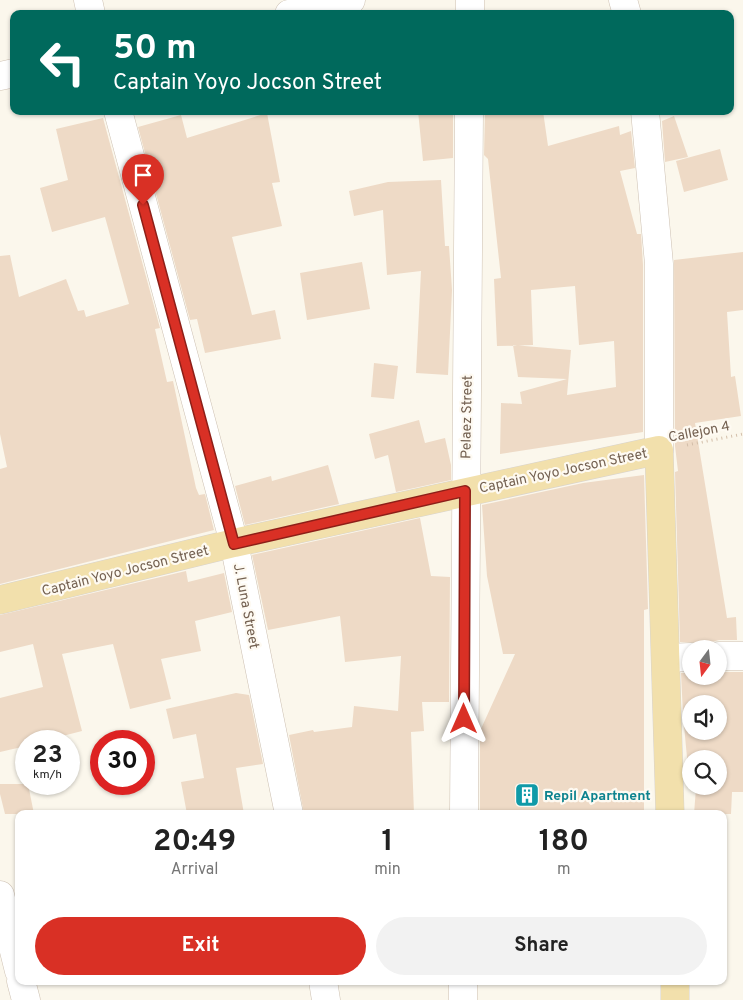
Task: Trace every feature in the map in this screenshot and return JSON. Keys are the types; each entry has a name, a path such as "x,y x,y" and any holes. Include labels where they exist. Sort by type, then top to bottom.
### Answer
{"main road":[{"name":"Captain Yoyo Jocson Street","path":"0,600 465,491 659,450"},
{"path":"659,450 678,657 670,810"},
{"path":"675,985 675,1000"}],"street":[{"path":"307,10 351,0"},
{"name":"J. Luna Street","path":"119,115 234,544 288,810"},
{"name":"Pelaez Street","path":"464,810 469,115"},
{"path":"645,115 659,264 659,450"},
{"path":"728,656 743,656"},
{"path":"0,895 15,955"},
{"path":"22,985 26,1000"},
{"path":"323,985 326,1000"},
{"path":"463,985 463,1000"}],"path":[{"name":"Callejon 4","path":"659,450 743,434"}],"building":[{"path":"181,115 187,138 261,115 267,115 280,182 272,183 282,226 232,237 252,315 275,310 281,339 205,353 197,319 190,320 138,127"},
{"path":"418,115 453,115 453,158 423,161"},
{"path":"485,115 544,115 548,146 619,126 620,135 631,131 635,168 620,171 637,234 641,234 643,265 643,432 500,454 501,403 522,404 520,392 567,379 518,377 513,346 497,346 494,279 501,278 488,159 484,155","holes":["575,286 579,345 614,341 616,387 567,395 571,350 518,345 533,345 531,290"]},
{"path":"674,116 688,157 665,162 662,121"},
{"path":"103,118 160,328 155,329 167,382 173,381 196,488 199,495 205,494 214,530 0,584 0,469 7,467 0,434 0,256 10,255 19,297 66,279 78,311 84,310 86,317 129,304 105,217 52,232 40,188 68,180 56,129"},
{"path":"720,149 728,180 684,192 676,161"},
{"path":"441,180 445,246 449,246 452,290 448,375 416,373 421,271 387,275 383,210 354,216 349,191 388,182"},
{"path":"743,252 743,310 727,312 731,377 735,376 741,416 695,423 727,618 736,617 737,640 682,640 680,642 675,472 678,471 675,446 674,260"},
{"path":"362,262 370,309 307,320 300,273"},
{"path":"374,363 398,366 394,399 371,397"},
{"path":"419,420 425,443 445,438 451,465 451,480 396,492 388,455 375,459 369,434"},
{"path":"328,465 339,504 245,525 235,486 271,476 272,481"},
{"path":"644,475 648,609 644,610 644,810 480,810 480,731 515,654 503,654 487,576 482,505 583,483"},
{"path":"420,518 431,576 450,577 449,702 422,702 424,731 411,732 414,810 303,810 289,735 313,730 314,732 352,727 354,706 398,711 401,656 345,662 340,616 268,630 252,555"},
{"path":"186,571 188,582 224,573 232,612 195,621 201,651 161,659 171,699 130,709 113,644 62,654 82,731 15,730 15,749 0,752 0,698 43,687 33,644 0,652 0,615"},
{"path":"728,672 743,672 743,792 732,792 731,814 727,814 727,810 694,810 695,795 727,795 727,750 686,750 685,740 727,740 727,695 682,695 681,673 682,685 728,685"},
{"path":"236,693 249,695 263,764 236,768 243,810 186,810 181,782 204,778 196,734 173,739 166,709"},
{"path":"0,784 15,784 15,795 30,795 33,810 15,810 15,814 5,814 0,794"}],"place":[{"name":"Repil Apartment","path":"527,795"}],"route":[{"path":"143,205 234,544 465,491 464,719"}]}
